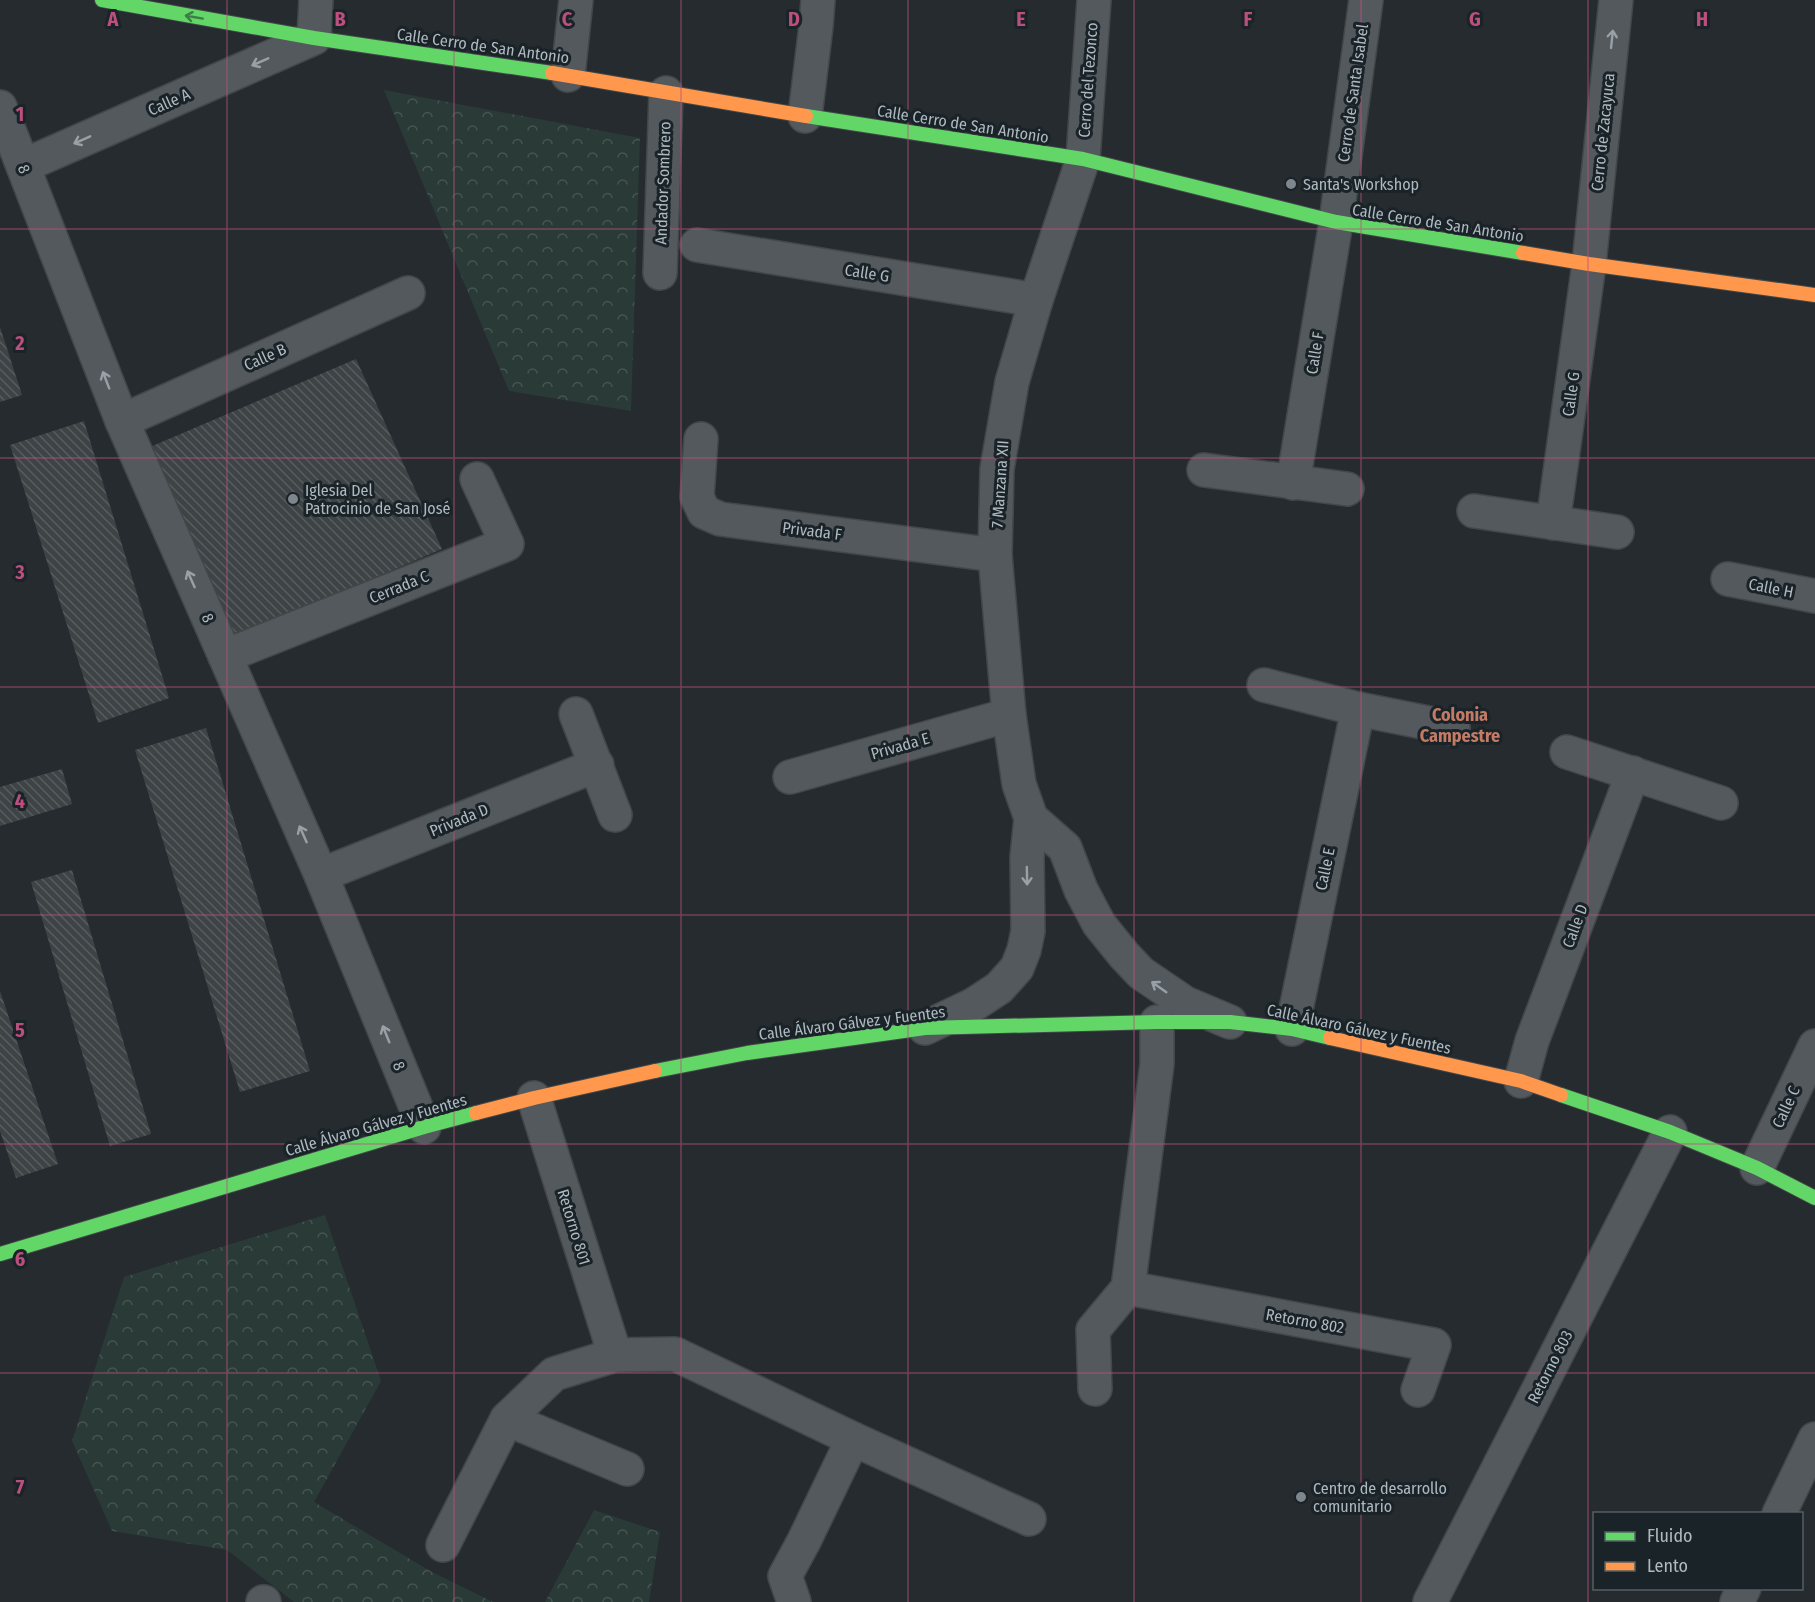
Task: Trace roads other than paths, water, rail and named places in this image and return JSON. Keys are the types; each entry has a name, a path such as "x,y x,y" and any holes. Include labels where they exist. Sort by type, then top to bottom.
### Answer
{"street":[{"name":"Calle Cerro de San Antonio","path":"102,0 314,38 568,75 805,116 1083,159 1336,222 1589,264 1815,295"},
{"path":"314,38 316,0"},
{"path":"568,75 576,0"},
{"path":"805,116 818,0"},
{"name":"Cerro del Tezonco","path":"1083,159 1094,0"},
{"name":"Cerro de Santa Isabel","path":"1336,222 1366,0"},
{"name":"Cerro de Zacayuca","path":"1589,264 1616,0"},
{"name":"Calle A","path":"23,166 314,38"},
{"name":"Andador Sombrero","path":"660,273 666,93"},
{"name":"8","path":"0,107 122,421 321,875 423,1127"},
{"name":"7 Manzana XII","path":"1031,818 1019,784 1010,716 995,555 997,469 1012,382 1036,300 1083,159"},
{"name":"Calle F","path":"1293,483 1336,222"},
{"name":"Calle G","path":"697,245 1036,300"},
{"name":"Calle G","path":"1553,523 1589,264"},
{"name":"Calle B","path":"122,421 408,293"},
{"name":"Privada F","path":"701,439 697,497 704,512 720,519 995,555"},
{"path":"1204,470 1347,489"},
{"name":"Cerrada C","path":"225,656 507,544 477,479"},
{"path":"1474,511 1617,532"},
{"name":"Calle H","path":"1728,579 1815,596"},
{"path":"1264,685 1358,709 1453,728"},
{"name":"Calle E","path":"1292,1029 1358,709"},
{"path":"576,714 615,815"},
{"name":"Privada E","path":"790,777 1010,716"},
{"path":"1568,752 1721,803"},
{"name":"Privada D","path":"321,875 597,765"},
{"name":"Calle D","path":"1521,1081 1532,1041 1633,773"},
{"path":"1031,818 1065,848 1081,890 1099,924 1124,956 1161,988 1185,1003 1230,1022"},
{"path":"925,1028 973,1005 999,988 1017,968 1028,931 1027,857 1031,818"},
{"path":"1095,1389 1093,1330 1128,1288 1157,1064 1157,1022"},
{"name":"Calle Álvaro Gálvez y Fuentes","path":"0,1254 423,1127 534,1098 633,1075 747,1053 925,1028 1230,1022 1292,1029 1521,1081 1670,1132 1757,1168 1815,1198"},
{"name":"Calle C","path":"1757,1168 1815,1046"},
{"name":"Retorno 801","path":"534,1098 615,1355"},
{"name":"Retorno 803","path":"1430,1602 1670,1132"},
{"name":"Retorno 802","path":"1128,1288 1434,1345 1418,1390"},
{"path":"443,1545 507,1419 554,1374 615,1355 675,1354 853,1439 963,1504 1029,1519"},
{"path":"507,1419 627,1469"},
{"path":"794,1602 785,1576 853,1439"},
{"path":"1780,1512 1815,1439"}],"place":[{"name":"Santa's Workshop","path":"1291,184"},
{"name":"Iglesia Del Patrocinio de San José","path":"293,499"},
{"name":"Centro de desarrollo comunitario","path":"1301,1497"}],"district":[{"name":"Colonia Campestre","path":"1460,725"}]}
